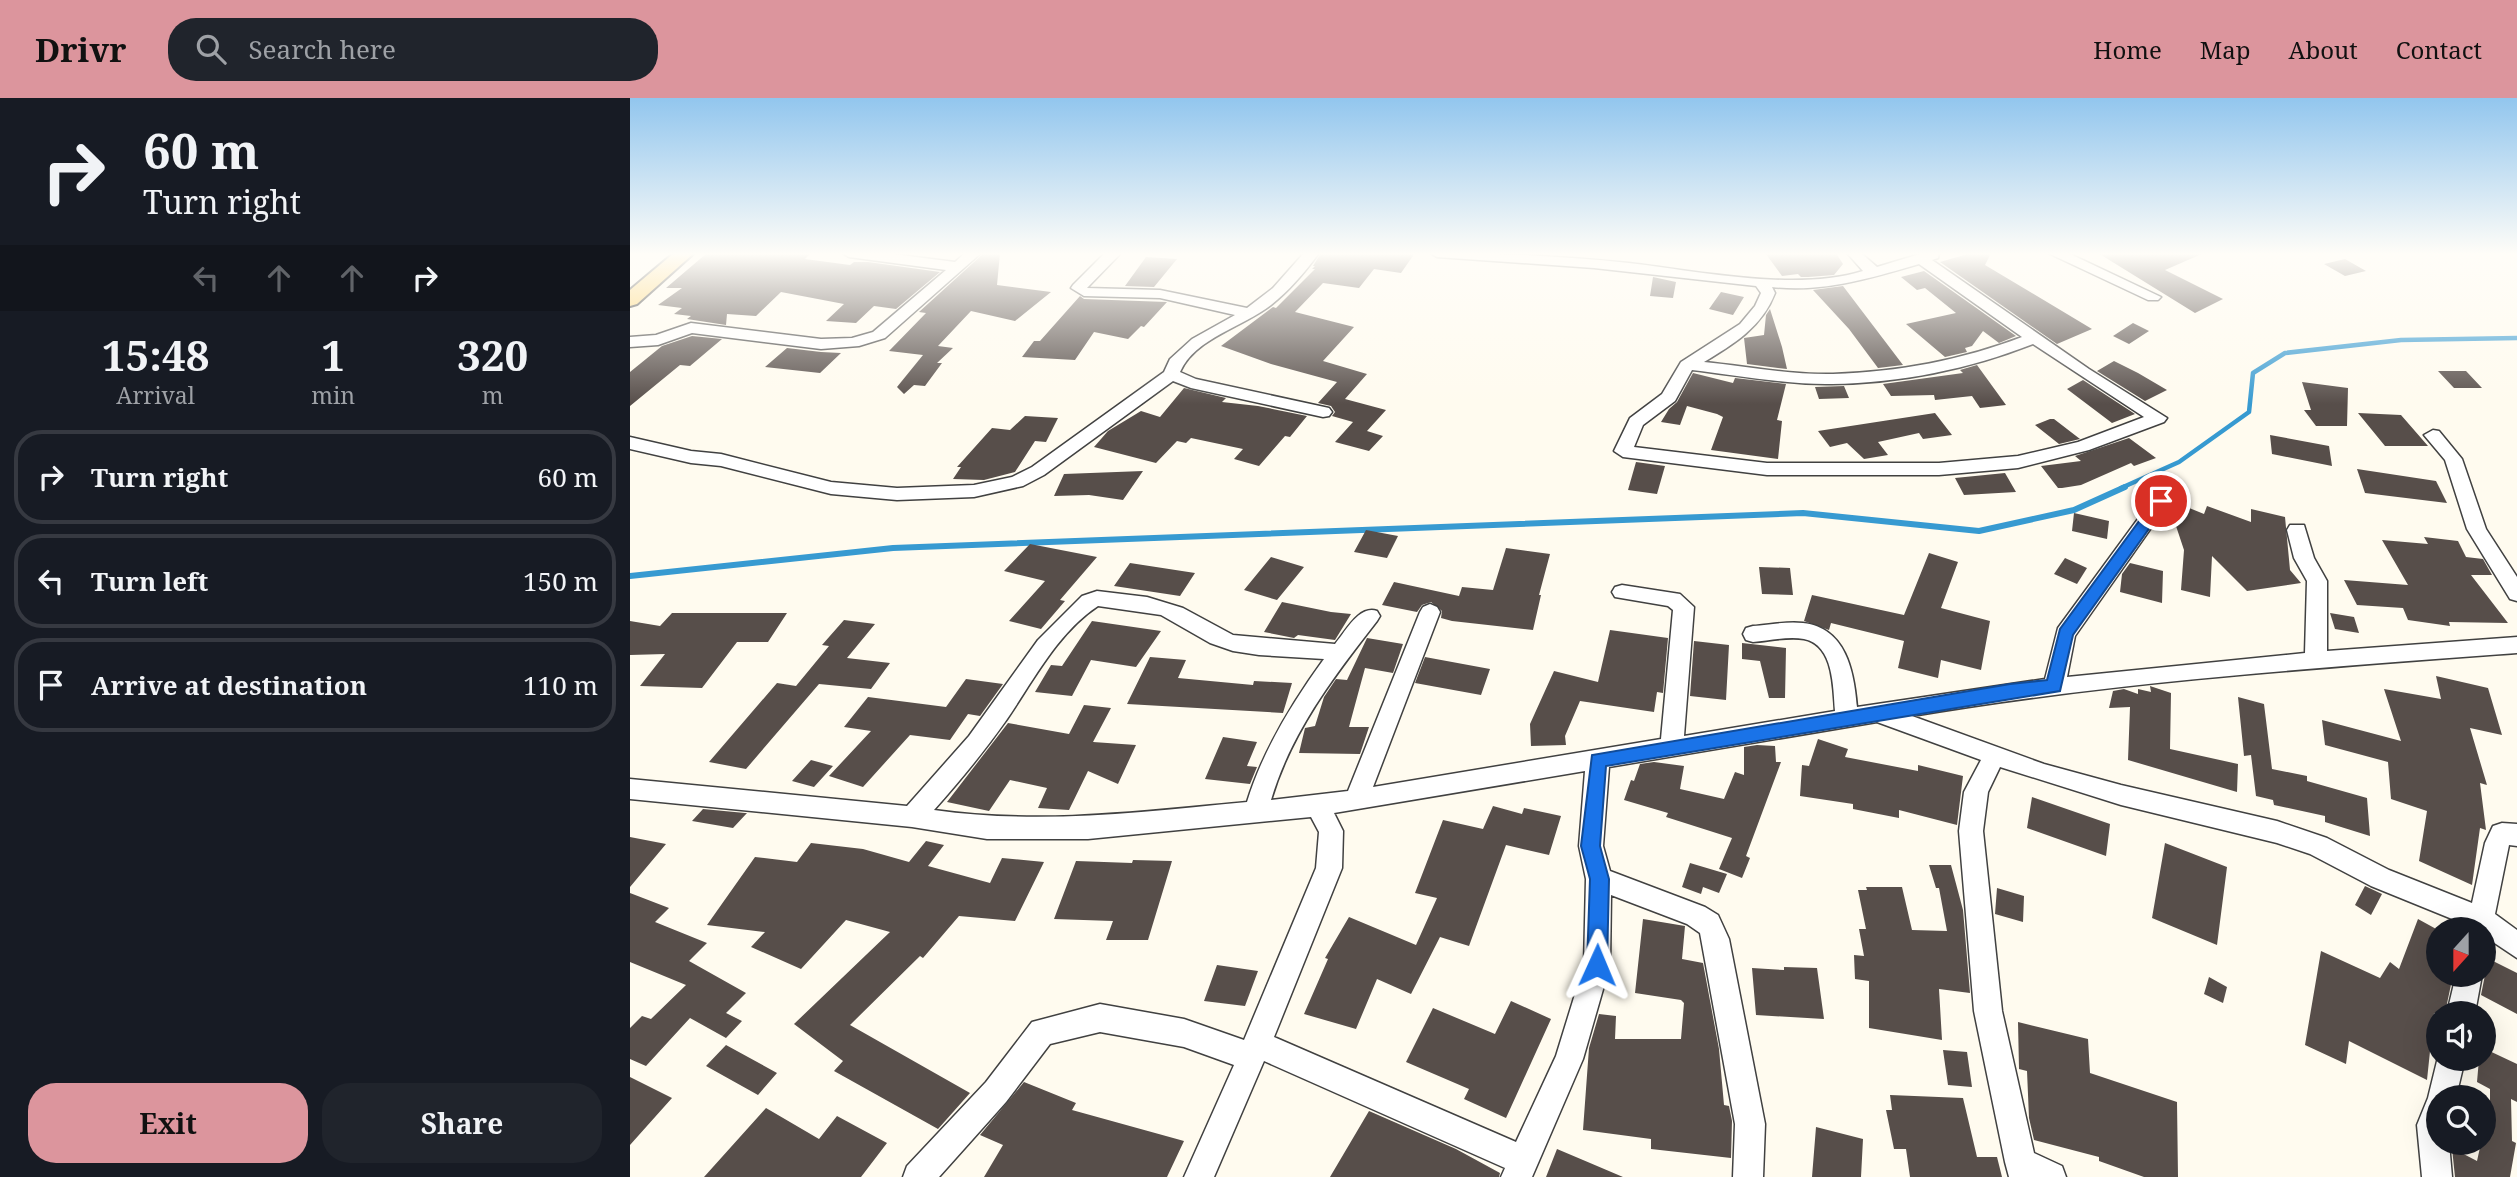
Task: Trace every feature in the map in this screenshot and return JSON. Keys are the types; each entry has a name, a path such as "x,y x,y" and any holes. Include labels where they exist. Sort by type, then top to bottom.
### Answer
{"street":[{"path":"630,342 649,342 691,328 821,344 853,342 879,335 916,303"},
{"path":"1204,303 1249,313"},
{"path":"630,443 721,460 831,488 897,494 974,491 1017,482 1038,471 1129,407 1171,374 1174,364 1211,334 1265,303"},
{"path":"1763,303 1756,316 1737,333 1686,365 1669,397 1636,422 1623,451 1767,469 1939,469 2018,462 2083,446 2158,418 1984,303"},
{"path":"1686,365 1831,379 1921,371 1985,357 2034,338"},
{"path":"1171,374 1174,378 1191,383 1323,412"},
{"path":"2433,435 2454,459 2477,529 2517,594"},
{"path":"2054,686 2065,634 2161,501"},
{"path":"2297,530 2304,558 2317,581 2316,660"},
{"path":"1622,592 1673,599 1684,607 1672,746"},
{"path":"912,817 979,740 1038,655 1089,601 1097,598 1154,606 1173,612 1221,640 1235,644 1301,647 1339,653"},
{"path":"1356,800 1430,612"},
{"path":"1255,814 1262,786 1288,731 1315,686 1370,616"},
{"path":"1753,635 1810,632 1824,642 1834,652 1842,672 1847,719"},
{"path":"630,789 912,817 987,828 1088,828 1317,806 2010,691 2316,660 2517,645"},
{"path":"1877,713 1994,757 2121,795 2277,832 2318,846 2379,878 2465,917"},
{"path":"1994,757 1976,792 1971,831 1988,1011 2022,1169 2051,1177"},
{"path":"918,1177 996,1091 1042,1031 1100,1018 1184,1033 1255,1051 1520,1169 1569,1059 1597,965 1600,879 1591,846 1598,760"},
{"path":"1199,1177 1255,1051 1329,868 1331,831 1317,806"},
{"path":"2481,917 2497,843 2502,834 2517,835"},
{"path":"1600,879 1696,915 1709,924 1718,951 1750,1124 1748,1177"},
{"path":"2496,933 2517,945"},
{"path":"2435,1155 2437,1177"}],"building":[{"path":"769,303 756,316 727,314 726,325 687,319 691,316 674,314 682,308 658,305"},
{"path":"841,303 903,303 896,309 874,306 856,323 826,321 844,304"},
{"path":"929,303 1037,303 1015,321 971,311 938,346 953,348 937,363 942,363 925,386 914,385 904,394 897,387 923,355 889,351 926,313 919,312"},
{"path":"1073,303 1166,303 1144,327 1141,326 1128,339 1094,332 1075,360 1022,357 1034,341 1040,341"},
{"path":"1281,303 1303,303 1295,312 1354,327 1323,361 1367,374 1345,399 1386,410 1367,431 1383,436 1369,451 1335,442 1353,422 1332,416 1335,412 1331,406 1318,403 1337,382 1271,364 1221,346 1273,307 1276,308"},
{"path":"1713,303 1740,303 1733,315 1709,309"},
{"path":"1825,303 1856,303 1903,365 1878,368 1849,329"},
{"path":"1944,303 1970,303 2016,336 1999,343 1983,331 1972,346 1965,348 1967,352 1945,357 1906,324 1956,313"},
{"path":"1999,303 2049,303 2092,329 2057,344"},
{"path":"2179,303 2214,303 2195,313"},
{"path":"1770,309 1787,369 1747,364 1744,338 1764,335 1766,315"},
{"path":"2133,323 2149,331 2129,344 2113,336"},
{"path":"692,336 722,339 690,366 680,365 630,406 630,372 662,346"},
{"path":"787,348 841,353 820,373 765,367"},
{"path":"2114,361 2167,390 2145,401 2097,371"},
{"path":"1977,365 2006,405 1980,408 1972,396 1935,400 1934,395 1891,396 1883,384 1963,373 1960,370"},
{"path":"2438,371 2466,371 2482,388 2454,388"},
{"path":"1693,373 1733,383 1735,378 1786,384 1777,420 1782,421 1778,459 1711,450 1723,417 1717,414 1687,406 1680,425 1661,422 1677,402"},
{"path":"2083,380 2135,414 2112,423 2067,389"},
{"path":"2302,382 2348,388 2347,426 2316,426 2304,410 2311,410"},
{"path":"1844,386 1849,398 1819,399 1815,387"},
{"path":"1184,388 1226,398 1222,402 1307,416 1290,437 1285,436 1259,466 1234,459 1243,449 1191,438 1186,443 1177,441 1156,463 1094,447 1108,431 1141,411 1160,417"},
{"path":"1935,413 1952,435 1923,439 1919,433 1878,442 1888,455 1864,459 1847,443 1830,447 1818,431"},
{"path":"2358,413 2401,415 2428,446 2385,446"},
{"path":"1025,416 1058,418 1046,442 1035,441 1015,472 984,480 953,479 961,467 957,467 992,428 1010,430"},
{"path":"2054,419 2080,439 2059,444 2035,425"},
{"path":"2270,435 2329,446 2332,466 2272,454"},
{"path":"2129,438 2156,458 2134,466 2131,463 2081,485 2062,488 2058,488 2041,466 2081,461 2075,456"},
{"path":"1636,462 1665,466 1657,494 1628,490"},
{"path":"2357,469 2436,481 2447,503 2365,493"},
{"path":"1143,471 1123,500 1089,495 1054,496 1064,474"},
{"path":"2005,473 2016,492 1964,495 1955,478"},
{"path":"2172,501 2204,514 2207,506 2251,522 2251,509 2285,517 2290,570 2301,583 2247,591 2212,556 2210,597 2181,590 2184,550 2175,523 2162,517"},
{"path":"2074,513 2109,521 2107,539 2072,531"},
{"path":"1366,530 1398,536 1387,558 1354,552"},
{"path":"2424,537 2458,541 2466,557 2483,559 2492,575 2471,575 2508,623 2449,622 2450,626 2408,620 2403,608 2357,605 2344,580 2408,585 2382,540 2428,544"},
{"path":"1030,544 1097,557 1060,600 1065,601 1041,629 1009,621 1045,581 1004,571"},
{"path":"1506,548 1550,554 1533,630 1441,618 1442,611 1431,602 1422,605 1417,612 1382,605 1394,582 1459,596 1462,587 1493,590"},
{"path":"1929,553 1958,562 1941,608 1990,621 1981,670 1941,660 1938,678 1898,668 1904,641 1831,623 1829,630 1804,621 1812,595 1904,615"},
{"path":"1271,557 1304,567 1277,600 1244,590"},
{"path":"2065,558 2087,568 2077,584 2054,574"},
{"path":"1130,563 1195,573 1180,596 1114,586"},
{"path":"2130,563 2163,571 2162,603 2120,592 2122,574"},
{"path":"1759,567 1790,568 1793,595 1762,594"},
{"path":"1282,602 1351,614 1335,640 1298,635 1294,638 1264,632"},
{"path":"672,613 787,613 768,642 737,642 702,688 640,686 665,654 630,655 630,621 660,626"},
{"path":"2330,613 2354,617 2359,633 2335,629"},
{"path":"844,620 875,624 847,658 890,663 871,689 819,684 746,769 709,762 777,683 796,686 829,646 822,645"},
{"path":"1092,621 1161,631 1136,667 1091,660 1072,696 1035,692 1051,665 1062,666"},
{"path":"1610,630 1668,638 1663,693 1657,692 1654,712 1580,701 1565,736 1566,745 1531,746 1530,724 1554,671 1598,682"},
{"path":"1367,638 1403,644 1393,673 1365,668 1349,727 1369,727 1360,754 1299,753 1305,728 1315,726 1324,697 1336,679 1347,680"},
{"path":"1694,641 1729,645 1726,700 1690,696"},
{"path":"1742,643 1786,648 1785,698 1769,698 1760,661 1742,659"},
{"path":"1150,657 1186,660 1178,678 1253,685 1254,681 1292,683 1283,713 1127,704"},
{"path":"1425,657 1490,669 1481,695 1415,683"},
{"path":"2436,676 2488,688 2502,735 2470,728 2487,785 2480,783 2486,830 2480,828 2472,885 2419,861 2427,811 2391,799 2388,762 2325,745 2322,720 2401,741 2384,689 2441,699"},
{"path":"966,679 1003,684 980,716 968,714 950,740 910,735 863,787 829,776 871,731 844,727 868,697 946,707"},
{"path":"2150,686 2171,693 2170,749 2238,764 2237,792 2128,760 2130,707 2109,708 2113,691 2124,689 2138,694 2138,689 2151,692"},
{"path":"2238,697 2264,704 2272,769 2307,776 2307,781 2367,798 2370,836 2325,822 2325,816 2274,805 2273,800 2256,796 2251,755 2244,756"},
{"path":"1084,705 1111,708 1093,742 1136,745 1118,784 1088,771 1069,810 1038,808 1047,788 1010,780 989,811 947,802 1008,723 1069,734"},
{"path":"1223,737 1257,742 1247,766 1257,767 1250,784 1205,779"},
{"path":"1818,739 1848,749 1845,757 1918,771 1918,765 1963,776 1957,825 1899,810 1899,818 1853,809 1853,804 1800,796 1802,765 1809,766"},
{"path":"1775,746 1776,762 1781,762 1746,856 1750,858 1742,878 1719,869 1732,838 1666,817 1668,813 1624,800 1640,764 1654,762 1684,766 1680,789 1724,799 1735,772 1744,775 1744,747"},
{"path":"811,760 833,766 814,787 792,781"},
{"path":"2032,797 2110,824 2106,856 2027,828"},
{"path":"1493,806 1522,814 1524,808 1561,816 1549,855 1506,845 1469,946 1440,937 1411,994 1377,979 1356,1029 1304,1014 1328,959 1325,958 1349,917 1416,945 1437,898 1415,893 1443,820 1483,829"},
{"path":"703,809 747,813 733,828 692,821"},
{"path":"630,837 666,844 630,887"},
{"path":"926,841 944,845 928,866 990,883 1002,858 1044,862 1015,921 959,916 923,958 920,956 850,1025 970,1093 938,1129 834,1071 843,1061 794,1024 890,932 846,920 801,969 751,947 765,932 707,925 755,857 797,862 811,843 863,849 909,862"},
{"path":"2165,843 2227,867 2217,945 2152,918"},
{"path":"1133,860 1172,861 1148,940 1106,940 1113,921 1054,919 1076,861 1132,863"},
{"path":"1690,863 1727,874 1719,893 1703,887 1701,894 1682,887"},
{"path":"1929,865 1951,865 1963,910 1970,993 1939,989 1942,1040 1869,1028 1869,981 1855,979 1854,955 1864,956 1859,929 1866,929 1858,890 1867,890 1866,887 1902,887 1912,930 1947,931 1939,888 1936,888"},
{"path":"2365,886 2382,894 2371,915 2355,905"},
{"path":"1997,888 2024,896 2023,922 1995,914"},
{"path":"630,893 669,908 655,922 707,943 689,961 746,993 726,1013 742,1021 726,1038 690,1018 646,1066 630,1059 630,1028 642,1016 651,1019 686,985 630,962"},
{"path":"1643,919 1685,926 1682,959 1703,963 1719,1049 1724,1105 1729,1106 1732,1121 1731,1158 1651,1149 1651,1139 1583,1130 1589,1048 1599,1014 1616,1016 1615,1039 1681,1039 1684,1003 1681,1000 1635,993"},
{"path":"2418,919 2426,923 2426,987 2450,987 2448,1001 2426,1001 2427,1080 2349,1041 2346,1064 2305,1045 2321,951 2380,978 2390,962 2399,969"},
{"path":"2496,962 2517,973 2517,1014 2481,995 2483,987 2496,987"},
{"path":"1217,965 1258,971 1245,1006 1204,1001"},
{"path":"1784,967 1817,968 1824,1019 1756,1015 1752,968 1784,970"},
{"path":"2209,977 2227,987 2223,1003 2204,994"},
{"path":"1511,1001 1551,1019 1506,1118 1464,1099 1469,1089 1406,1062 1433,1008 1495,1034"},
{"path":"2018,1022 2088,1039 2090,1073 2177,1102 2178,1177 2144,1177 2099,1161 2099,1157 2034,1140 2029,1118 2027,1071 2019,1069"},
{"path":"726,1045 777,1073 758,1095 706,1066"},
{"path":"1943,1050 1967,1052 1972,1087 1948,1085"},
{"path":"2496,1054 2517,1064 2517,1102 2511,1099 2512,1141 2516,1143 2510,1177 2455,1177 2453,1155 2465,1155 2477,1161 2478,1155 2496,1155 2496,1085 2477,1082 2478,1071 2496,1071"},
{"path":"630,1077 672,1098 630,1145"},
{"path":"1024,1082 1076,1103 1072,1110 1184,1141 1167,1177 984,1177 1003,1145 980,1135"},
{"path":"1890,1095 1963,1098 1977,1157 1997,1157 2002,1177 1910,1177 1906,1149 1894,1149 1886,1110 1892,1110"},
{"path":"766,1108 819,1139 837,1116 887,1143 861,1177 704,1177"},
{"path":"1369,1111 1456,1149 1500,1173 1499,1177 1330,1177"},
{"path":"1816,1127 1863,1139 1861,1177 1812,1177"},
{"path":"1557,1149 1583,1160 1623,1177 1546,1177"}],"waterway":[{"path":"2121,488 2179,462 2249,412 2253,373 2285,353 2401,340 2517,338"},
{"path":"630,576 893,548 1803,513 1979,531 2074,510 2125,487"}],"route":[{"path":"1597,965 1600,879 1591,846 1598,760 2010,691 2054,686 2065,634 2161,501"}]}
